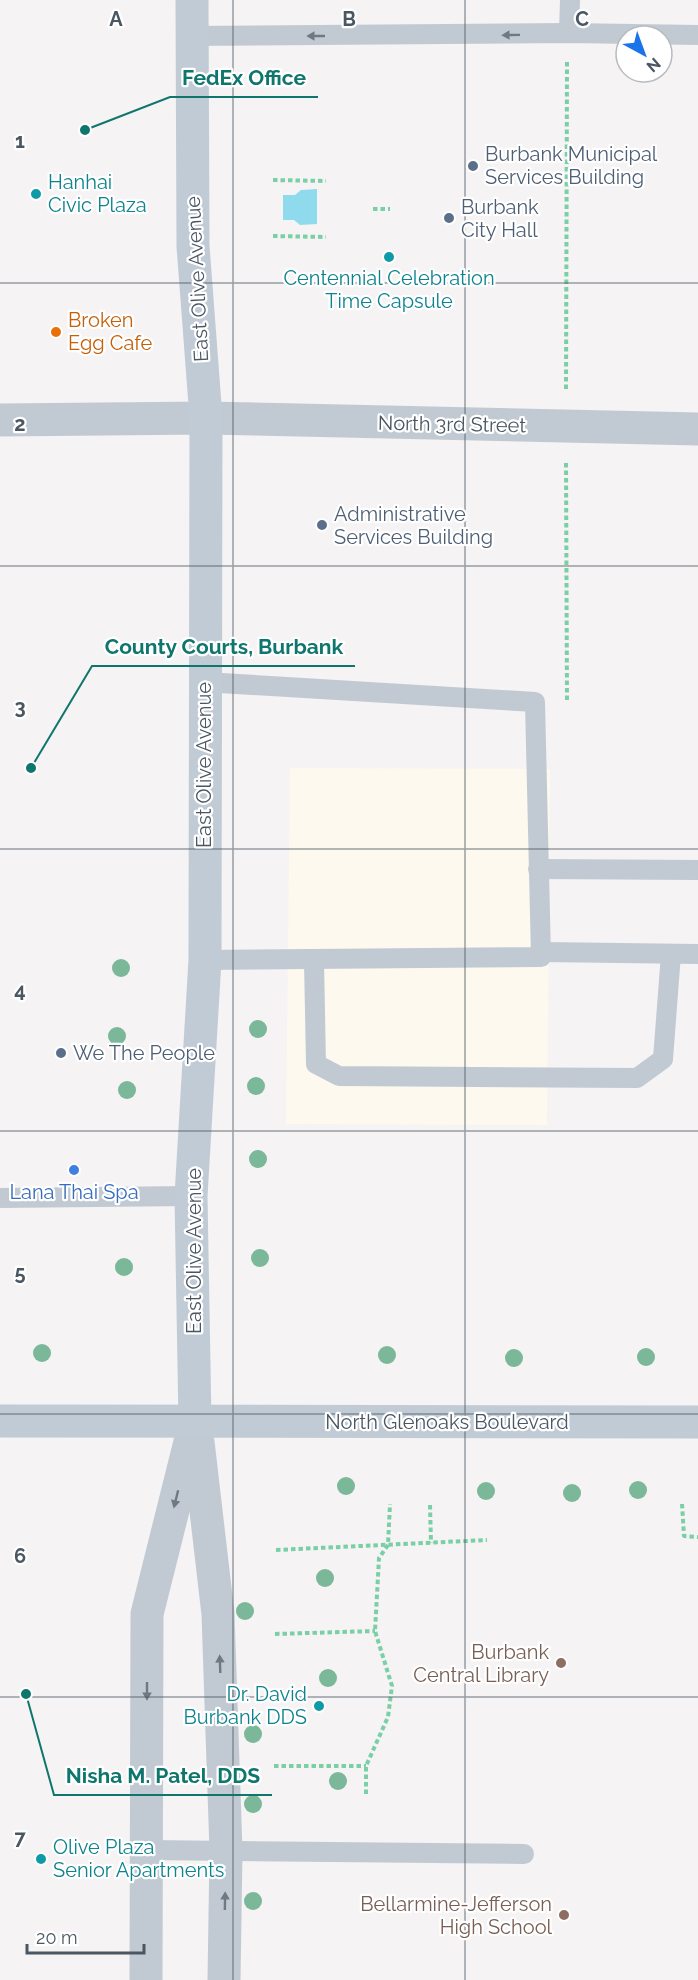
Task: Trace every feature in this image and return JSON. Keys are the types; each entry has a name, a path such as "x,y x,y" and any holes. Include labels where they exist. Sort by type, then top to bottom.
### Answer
{"main road":[{"name":"East Olive Avenue","path":"192,0 193,246 206,418 205,960 191,1196 195,1422"},
{"name":"North Glenoaks Boulevard","path":"0,1421 698,1422"}],"street":[{"name":"North 3rd Street","path":"0,420 206,418 698,429"},
{"name":"East Olive Avenue","path":"146,1980 147,1614 195,1422"},
{"name":"East Olive Avenue","path":"195,1422 218,1614 226,1851 224,1980"}],"lane":[{"path":"569,33 570,0"},
{"path":"191,36 569,33 698,35"},
{"path":"204,682 535,702 541,952 541,957 314,961 205,960"},
{"path":"538,868 698,870"},
{"path":"541,952 698,954"},
{"path":"314,961 316,1064 339,1076 637,1078 663,1059 671,954"},
{"path":"0,1198 191,1196"},
{"path":"146,1850 524,1854"}],"path":[{"path":"273,180 326,181"},
{"path":"373,209 390,209"},
{"path":"273,236 326,237"},
{"path":"366,1794 366,1766 388,1717 392,1686 375,1631 379,1558 388,1545 390,1504"},
{"path":"430,1504 431,1543"},
{"path":"682,1504 684,1536 698,1537"},
{"path":"276,1550 487,1540"},
{"path":"275,1634 375,1631"},
{"path":"274,1766 366,1766"}],"shaded area":[{"path":"290,768 550,769 547,1125 286,1124"}],"water":[{"path":"317,189 317,224 300,225 294,220 283,220 283,195 295,195 301,190"}],"place":[{"name":"FedEx Office","path":"85,130"},
{"name":"Burbank Municipal Services Building","path":"473,166"},
{"name":"Hanhai Civic Plaza","path":"36,194"},
{"name":"Burbank City Hall","path":"449,218"},
{"name":"Centennial Celebration Time Capsule","path":"389,257"},
{"name":"Broken Egg Cafe","path":"56,332"},
{"name":"Administrative Services Building","path":"322,525"},
{"name":"County Courts, Burbank","path":"31,768"},
{"name":"We The People","path":"61,1053"},
{"name":"Lana Thai Spa","path":"74,1170"},
{"name":"Burbank Central Library","path":"561,1663"},
{"name":"Nisha M. Patel, DDS","path":"26,1694"},
{"name":"Dr. David Burbank DDS","path":"319,1706"},
{"name":"Olive Plaza Senior Apartments","path":"41,1859"},
{"name":"Bellarmine-Jefferson High School","path":"564,1915"}]}
